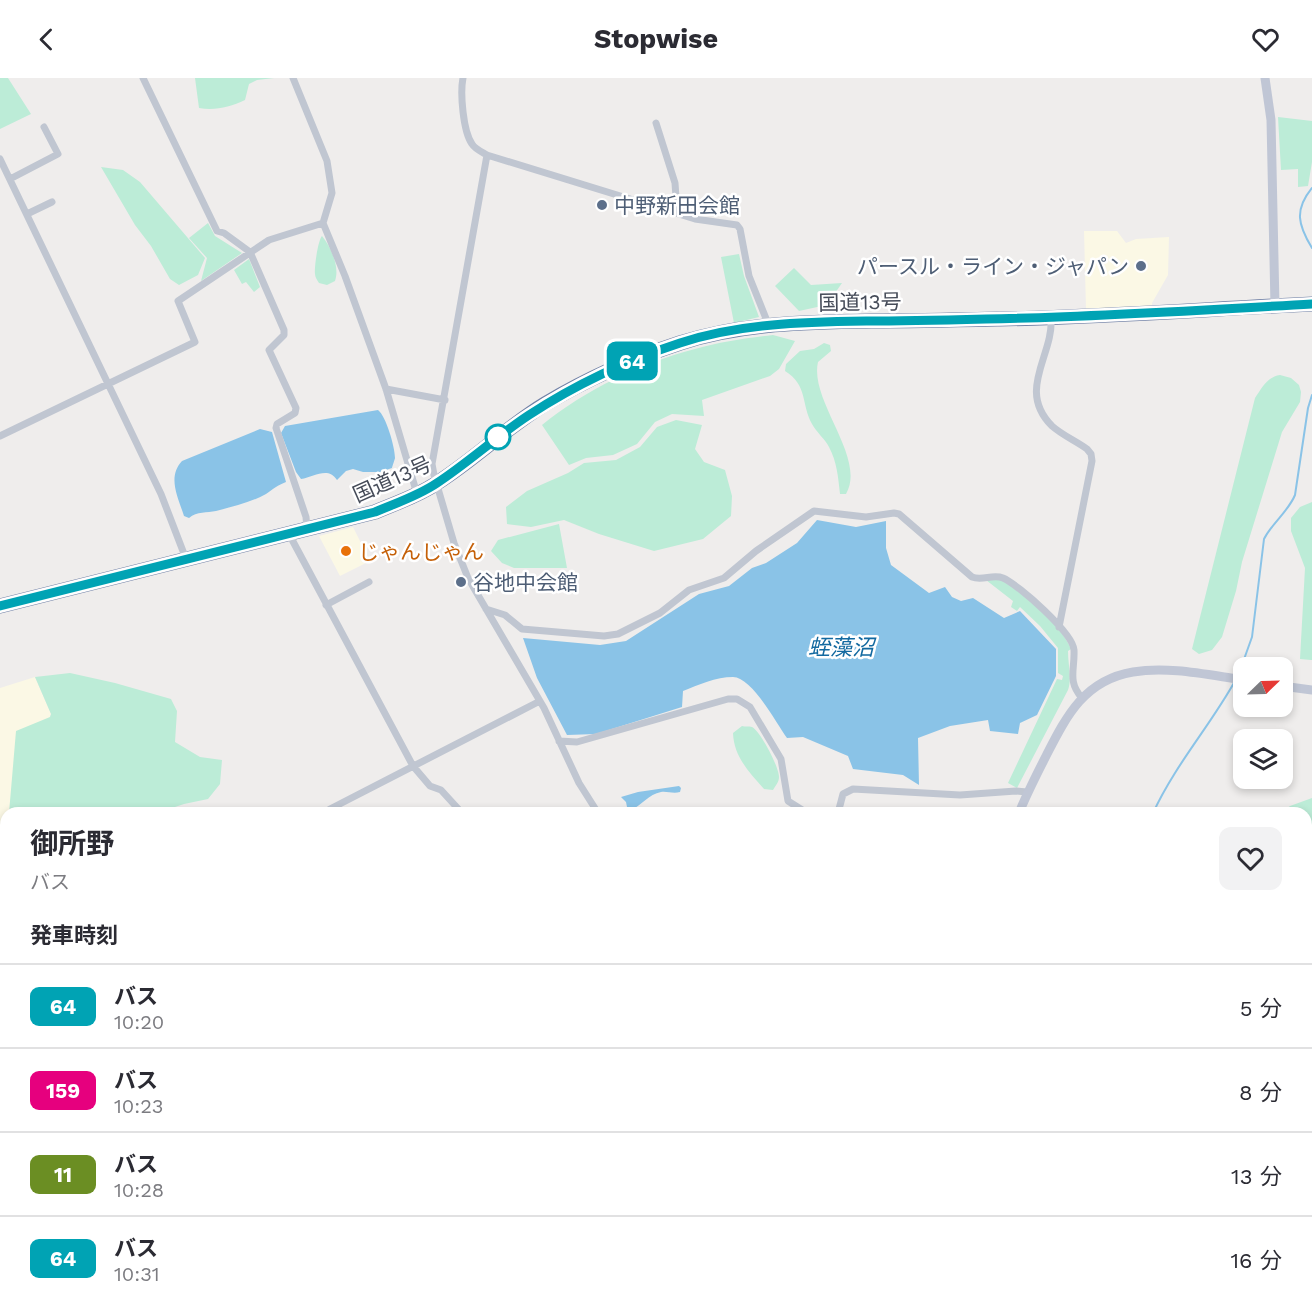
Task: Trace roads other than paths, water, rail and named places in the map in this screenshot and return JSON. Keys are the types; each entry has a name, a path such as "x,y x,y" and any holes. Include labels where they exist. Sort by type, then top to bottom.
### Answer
{"highway":[{"name":"国道13号","path":"0,606 375,512 436,484 545,405 609,372 682,342 730,331 812,322 1051,318 1186,313 1312,304"}],"street":[{"path":"143,78 217,231 224,233 250,252 284,330 284,335 269,350 296,408 295,413 277,424 276,428 306,517 307,530"},
{"path":"293,78 327,161 332,193 323,223 386,389 417,494"},
{"path":"463,78 461,106 470,140 474,147 487,155 695,219 737,225 740,229 749,276 769,326"},
{"path":"1265,78 1271,120 1275,306"},
{"path":"656,123 675,183 677,212"},
{"path":"10,178 58,154 44,127"},
{"path":"487,155 432,464 436,484 468,578 540,701 592,807"},
{"path":"0,159 161,494 186,559"},
{"path":"27,214 52,202"},
{"path":"0,436 195,342 178,301 269,240 323,223"},
{"path":"1051,318 1052,327 1036,379 1038,402 1051,424 1087,449 1092,461 1059,627"},
{"path":"386,389 445,400"},
{"path":"486,609 505,615 522,629 604,636 618,634 660,613 689,590 724,578 756,551 813,511 866,517 894,513 899,514 972,578 999,577 1005,579 1021,589 1047,613 1072,642 1074,648 1072,686 1082,698"},
{"path":"289,534 413,766 430,786 441,790 457,807"},
{"path":"326,605 369,582"},
{"path":"1022,807 1069,713 1096,687 1115,677 1132,672 1153,670 1233,679"},
{"path":"1293,687 1312,690"},
{"path":"560,741 577,742 728,699 736,699 750,707 781,759 788,801 798,807"},
{"path":"336,807 540,701"},
{"path":"840,807 843,794 853,789 960,795 1028,792"}],"water":[{"path":"378,410 387,425 393,447 395,458 392,468 380,472 363,472 353,469 346,471 337,480 325,473 301,479 281,433 285,426"},
{"path":"260,429 272,432 286,482 248,502 199,513 189,518 184,516 174,480 182,461"},
{"name":"蛭藻沼","path":"817,520 856,527 886,521 886,548 891,565 929,593 945,587 952,597 961,601 973,598 1004,618 1020,611 1056,649 1056,676 1037,715 1020,723 1018,734 990,731 988,720 950,726 918,738 919,785 903,775 853,769 848,756 803,737 787,738 756,692 748,684 733,677 714,680 683,691 682,707 596,734 567,735 537,678 523,638 600,645 626,641 699,594 729,586 752,568 766,563 797,543"},
{"path":"679,786 681,788 680,792 657,793 636,807 627,807 621,797"}],"waterway":[{"path":"1312,188 1302,203 1300,211 1301,225 1312,248"},
{"path":"1245,657 1252,637 1264,539 1295,495 1312,395"},
{"path":"1156,807 1182,762 1233,684"}],"place":[{"name":"中野新田会館","path":"602,205"},
{"name":"パースル・ライン・ジャパン","path":"1141,266"},
{"name":"じゃんじゃん","path":"346,551"},
{"name":"谷地中会館","path":"461,582"}]}
